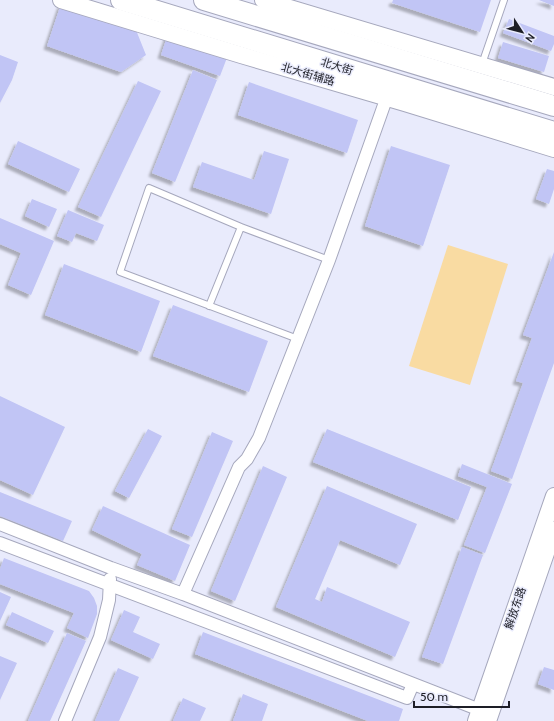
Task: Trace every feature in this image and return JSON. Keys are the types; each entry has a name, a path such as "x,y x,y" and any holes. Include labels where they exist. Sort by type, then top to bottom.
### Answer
{"main road":[{"name":"北大街","path":"121,0 390,90 554,132"},
{"path":"204,0 554,106"}],"street":[{"name":"北大街辅路","path":"61,0 241,55 390,90 554,149"},
{"path":"263,0 554,87"},
{"path":"183,594 239,467 247,459 259,438 329,260 390,90"},
{"name":"解放东路","path":"483,718 554,496"},
{"path":"0,524 413,684 483,718"},
{"name":"解放东路","path":"483,718 554,530"},
{"path":"0,543 407,698 413,684"},
{"path":"65,721 100,637 109,600 111,568"}],"lane":[{"path":"481,66 504,0"},
{"path":"298,339 120,272 149,188 241,227 329,260"},
{"path":"209,306 241,227"}],"shaded area":[{"path":"448,245 508,264 470,385 409,366"}],"building":[{"path":"393,0 491,0 480,32 392,3"},
{"path":"539,0 554,0 554,6"},
{"path":"61,4 136,30 146,55 121,72 47,46"},
{"path":"509,19 554,36 554,44 551,51 503,33"},
{"path":"168,34 228,55 220,76 161,55"},
{"path":"503,42 549,56 544,72 498,58"},
{"path":"0,55 18,62 12,80 0,103"},
{"path":"193,70 217,80 175,182 152,173"},
{"path":"138,81 161,91 101,217 78,207"},
{"path":"249,82 358,120 347,153 238,115"},
{"path":"18,141 80,169 69,192 8,164"},
{"path":"391,146 450,165 423,246 365,226"},
{"path":"264,151 289,159 271,214 193,187 202,162 254,180"},
{"path":"547,169 554,171 554,189 549,204 536,199"},
{"path":"32,199 57,209 49,227 25,216"},
{"path":"68,210 104,225 97,241 76,233 72,242 57,236"},
{"path":"0,218 54,241 31,295 8,285 21,253 0,244"},
{"path":"554,252 554,363 512,479 491,471 523,383 516,381 532,338 523,335"},
{"path":"64,264 160,301 141,352 45,315"},
{"path":"173,305 268,341 249,392 153,356"},
{"path":"0,396 65,427 33,495 0,480"},
{"path":"148,429 162,436 129,498 115,491"},
{"path":"327,429 471,487 458,520 313,462"},
{"path":"212,432 233,441 192,537 172,529"},
{"path":"462,464 512,484 485,553 464,545 487,487 458,476"},
{"path":"263,466 287,477 235,601 211,591"},
{"path":"327,486 417,524 400,565 340,540 315,599 322,602 327,587 410,622 395,657 276,607"},
{"path":"0,492 72,521 63,541 0,516"},
{"path":"103,506 190,545 175,581 137,565 142,554 92,530"},
{"path":"462,547 483,555 443,664 422,657"},
{"path":"4,558 89,591 97,606 97,614 88,638 67,628 74,613 0,584 0,569"},
{"path":"0,592 11,597 0,621"},
{"path":"124,610 140,617 133,632 160,644 153,659 111,640"},
{"path":"12,612 54,631 48,643 6,625"},
{"path":"203,632 403,709 399,721 368,721 195,654"},
{"path":"67,633 86,641 50,721 28,721"},
{"path":"0,656 17,663 0,700"},
{"path":"544,667 554,670 554,690 538,684"},
{"path":"118,668 139,677 119,721 95,721"},
{"path":"243,694 268,704 262,721 233,721"},
{"path":"183,698 206,708 200,721 173,721"}]}
